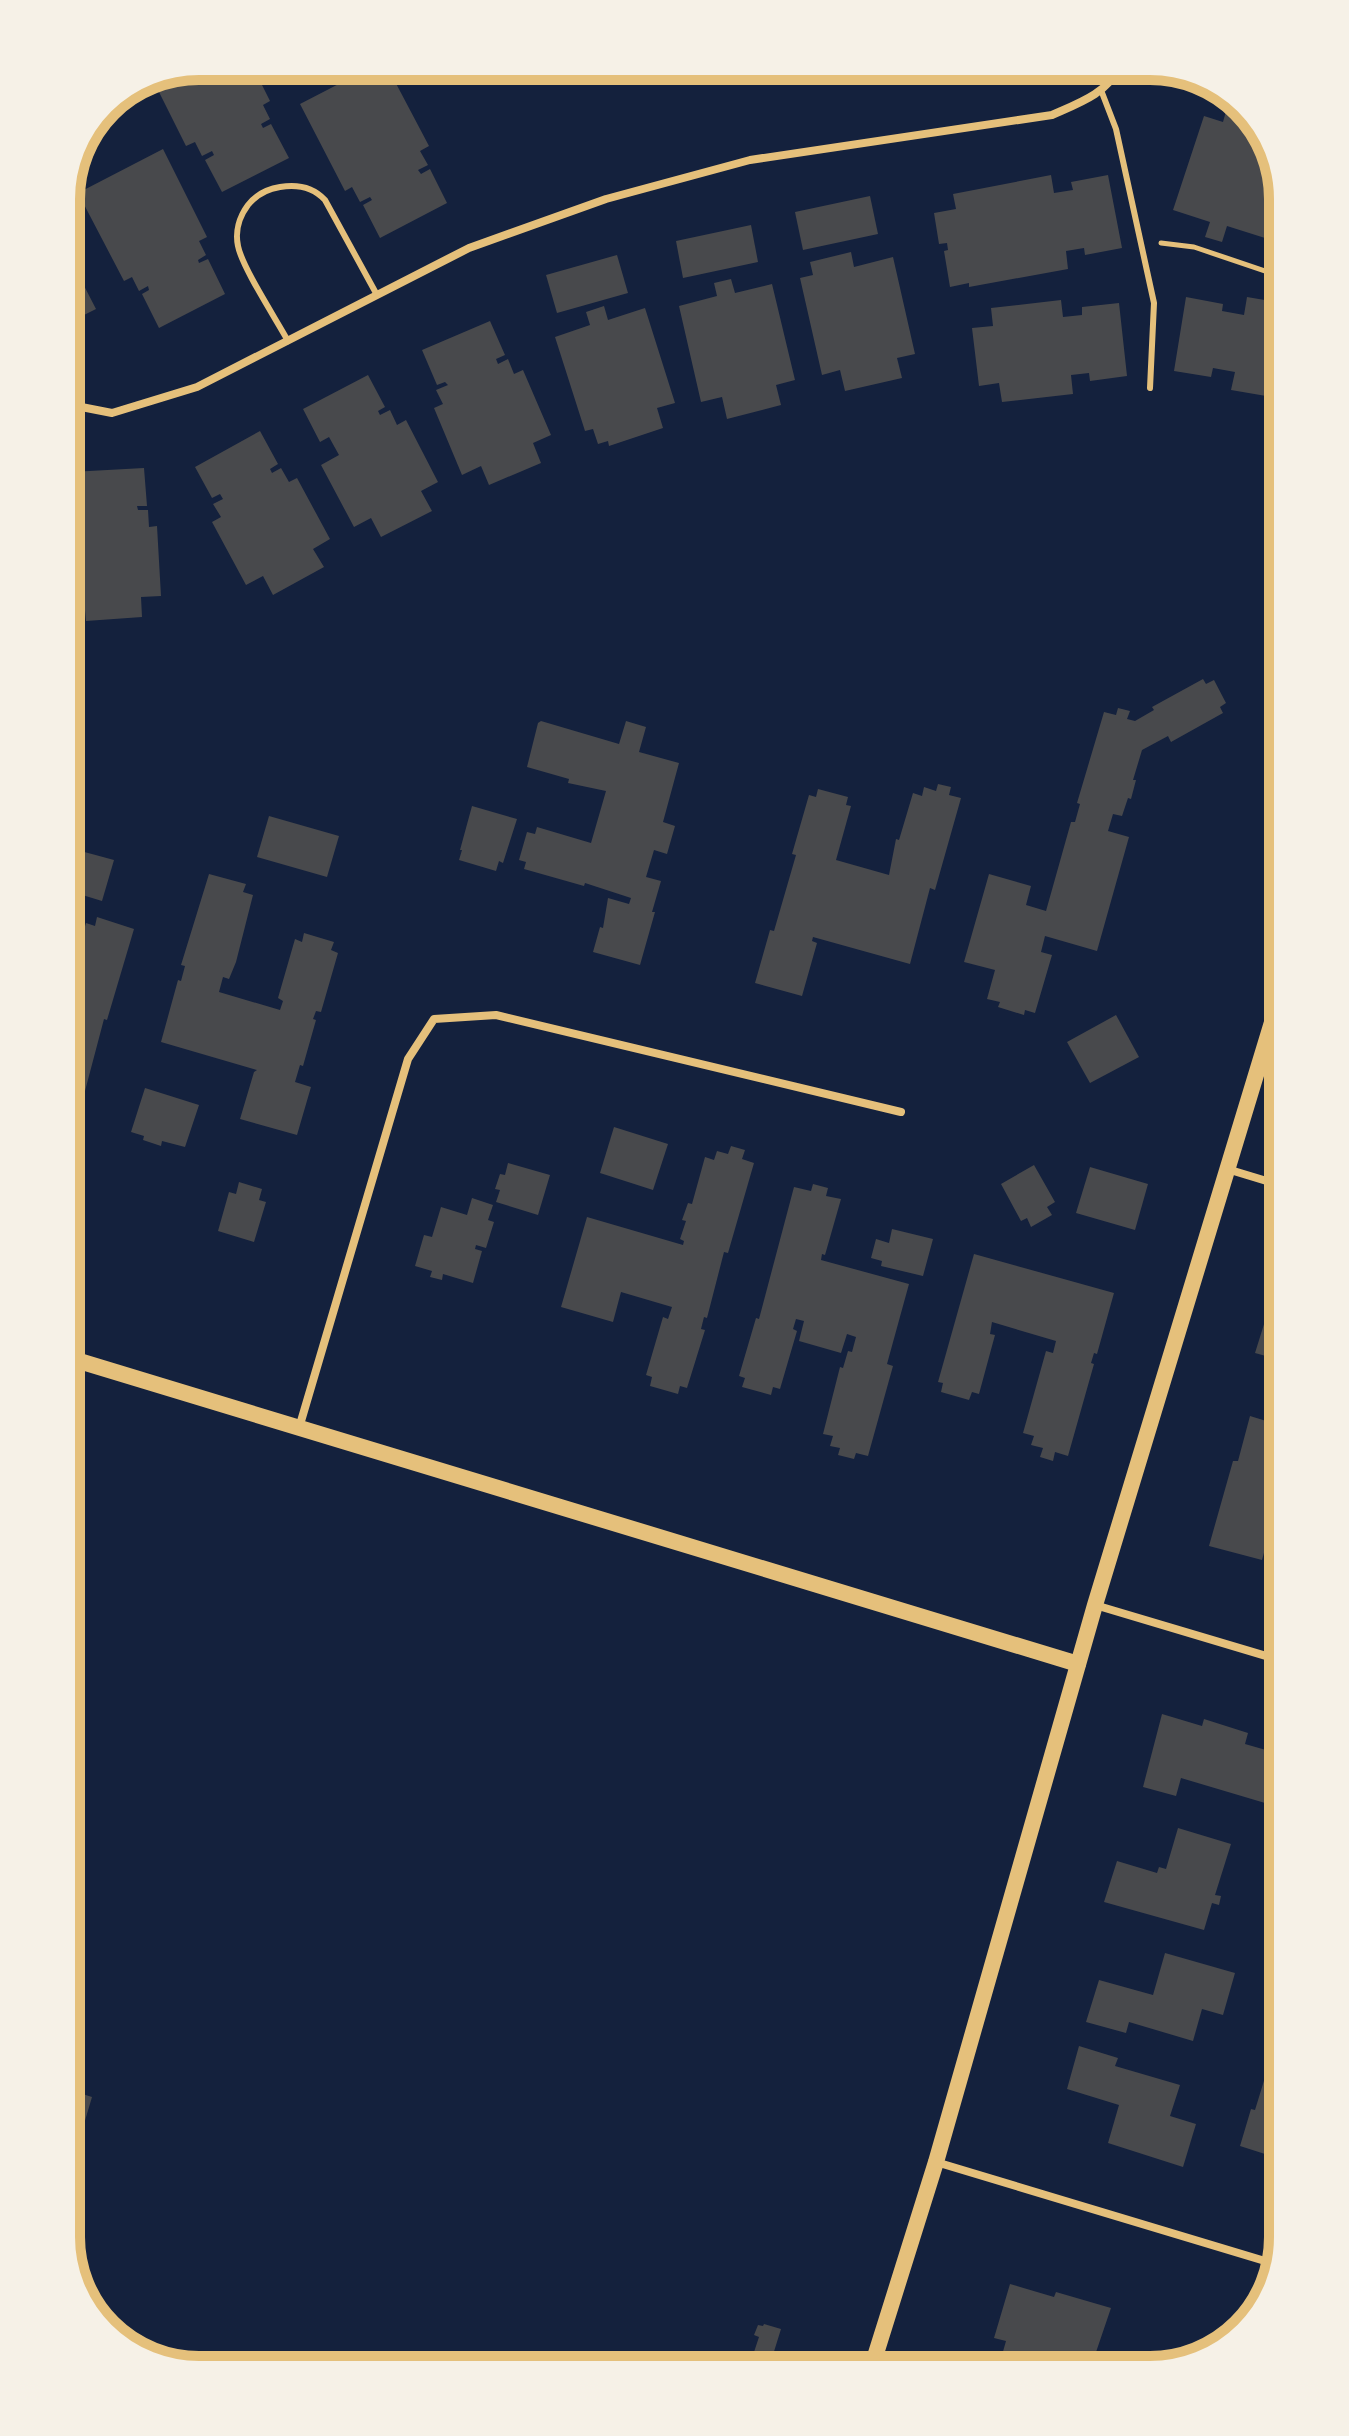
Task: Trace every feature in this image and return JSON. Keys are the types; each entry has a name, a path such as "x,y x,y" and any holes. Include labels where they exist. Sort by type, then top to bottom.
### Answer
{"main road":[{"path":"875,2356 936,2162 1095,1605 1269,1032"},
{"path":"80,1361 1078,1664"}],"street":[{"path":"80,407 112,413 197,387 469,248 606,199 750,160 1052,115 1093,97 1113,80"},
{"path":"299,1428 408,1059 434,1019 496,1015 901,1112"},
{"path":"1227,1169 1269,1182"},
{"path":"1095,1605 1269,1657"},
{"path":"936,2162 1266,2261"}],"lane":[{"path":"1101,90 1116,129 1154,303 1150,388"},
{"path":"288,341 238,250 238,223 246,207 265,192 285,186 316,191 325,200 377,295"}],"path":[{"path":"1141,241 1194,247 1269,271"},
{"path":"1266,270 1269,259"}],"building":[{"path":"199,80 260,80 270,101 263,105 270,119 261,124 263,128 271,124 289,158 222,192 205,160 214,155 212,151 202,156 195,142 186,146 157,88"},
{"path":"346,80 394,80 429,146 420,151 428,165 418,170 421,174 430,169 447,203 380,238 363,205 372,200 370,197 360,202 352,187 345,191 300,104"},
{"path":"500,80 572,81 500,85"},
{"path":"1227,109 1244,127 1260,153 1267,176 1269,199 1269,226 1265,238 1227,226 1222,242 1205,237 1210,222 1173,210 1204,116 1223,122"},
{"path":"163,149 207,237 199,241 206,255 198,260 199,263 208,259 225,294 159,328 142,294 149,290 148,286 139,291 132,277 124,281 80,192"},
{"path":"1051,175 1054,193 1073,190 1071,182 1108,175 1122,248 1085,255 1084,248 1066,251 1068,269 969,287 969,283 950,287 944,251 948,250 947,243 939,244 934,213 956,209 953,194"},
{"path":"870,196 878,234 803,250 795,212"},
{"path":"751,225 758,262 683,278 676,241"},
{"path":"851,252 854,267 893,257 915,354 897,358 902,378 845,391 840,370 822,375 800,278 813,275 810,262"},
{"path":"617,255 628,293 557,313 546,275"},
{"path":"80,278 96,309 80,317"},
{"path":"731,279 735,293 772,284 795,380 776,385 781,405 727,419 722,397 701,402 679,306 717,296 714,283"},
{"path":"1186,297 1223,304 1222,311 1244,315 1247,297 1269,301 1269,397 1231,390 1235,372 1213,368 1211,377 1174,371"},
{"path":"1061,300 1063,317 1082,315 1082,307 1119,303 1127,376 1090,381 1089,373 1071,375 1073,394 1002,402 999,383 979,386 972,328 993,326 991,308"},
{"path":"604,306 608,320 645,308 675,403 657,408 663,428 609,446 608,441 598,444 593,429 585,431 555,337 590,325 586,312"},
{"path":"490,321 505,355 496,359 498,364 508,359 514,374 523,370 551,435 533,443 541,463 489,485 481,466 462,475 434,408 443,404 436,390 448,385 445,382 437,385 422,350"},
{"path":"368,375 385,407 378,411 380,415 390,410 397,425 406,420 438,482 421,491 432,511 381,537 371,518 354,527 321,465 339,455 329,437 320,442 303,409"},
{"path":"260,431 278,464 270,469 272,473 281,468 289,482 297,478 330,539 313,549 324,567 273,595 263,576 246,585 212,522 221,517 213,504 223,499 220,494 212,498 195,467"},
{"path":"144,468 147,506 137,506 138,510 148,510 149,527 157,526 161,596 141,597 142,617 86,621 84,600 80,600 80,513 83,513 83,508 80,508 80,472"},
{"path":"1203,679 1206,684 1214,680 1226,703 1220,707 1223,713 1171,742 1168,736 1142,750 1131,799 1128,798 1122,816 1113,814 1108,831 1129,837 1097,951 1045,936 1041,952 1052,955 1035,1013 1025,1010 1024,1015 998,1007 1000,1002 987,999 995,970 964,962 989,874 1031,886 1026,905 1046,911 1071,822 1075,822 1080,804 1077,803 1104,712 1116,715 1118,708 1130,711 1127,719 1135,721 1154,710 1152,707"},
{"path":"541,721 619,744 626,721 646,727 639,752 679,763 663,822 675,826 667,854 654,850 646,877 661,881 640,965 593,952 600,927 603,928 608,898 629,904 631,898 585,883 584,886 524,869 526,862 519,860 527,832 535,834 537,827 591,843 606,791 568,783 569,779 527,767"},
{"path":"938,784 951,787 949,795 961,798 935,890 930,888 910,964 813,937 812,941 817,943 802,996 755,983 796,855 792,854 809,795 816,797 818,789 848,797 846,805 851,806 836,860 889,875 896,839 899,840 913,793 922,796 924,787 936,791"},
{"path":"472,806 517,819 503,863 499,861 496,871 459,860"},
{"path":"269,816 339,836 327,877 257,857"},
{"path":"80,851 114,860 102,901 80,894"},
{"path":"209,874 246,884 243,892 253,895 236,962 229,979 223,977 219,992 280,1010 283,1001 278,998 295,939 302,942 304,933 334,942 331,950 338,953 321,1012 316,1011 313,1019 316,1020 303,1066 300,1065 295,1082 311,1087 297,1135 240,1119 257,1070 161,1042 178,980 181,981 185,966 181,965"},
{"path":"97,917 134,929 107,1020 104,1019 85,1091 80,1089 80,943 86,923 95,926"},
{"path":"1116,1015 1139,1057 1090,1083 1067,1042"},
{"path":"145,1088 199,1105 185,1147 162,1141 161,1146 131,1132"},
{"path":"614,1127 668,1144 653,1190 600,1173"},
{"path":"731,1146 745,1150 742,1159 754,1163 728,1253 724,1252 707,1318 704,1317 701,1329 705,1330 687,1388 680,1386 678,1394 650,1386 652,1377 646,1375 663,1317 668,1319 672,1307 621,1292 613,1322 561,1307 587,1217 683,1245 684,1241 680,1239 686,1221 682,1220 688,1203 692,1204 705,1157 714,1160 717,1151 728,1154"},
{"path":"508,1163 550,1175 538,1215 496,1202 500,1190 495,1189 500,1174 505,1175"},
{"path":"1034,1165 1055,1202 1047,1207 1052,1215 1031,1227 1027,1218 1021,1221 1001,1184"},
{"path":"1090,1167 1148,1184 1135,1230 1076,1213"},
{"path":"239,1182 262,1189 259,1200 266,1202 254,1242 218,1231 229,1192 236,1194"},
{"path":"813,1184 828,1188 826,1196 841,1199 821,1260 909,1284 887,1364 893,1366 868,1456 856,1453 854,1459 838,1455 840,1448 830,1446 833,1436 823,1434 840,1367 843,1368 848,1351 852,1352 856,1337 847,1334 841,1353 799,1341 804,1321 796,1319 793,1329 797,1331 780,1389 773,1387 771,1395 742,1387 745,1378 739,1376 756,1318 759,1319 794,1187 811,1191"},
{"path":"472,1198 493,1205 488,1220 494,1222 486,1248 476,1245 475,1249 482,1251 473,1283 443,1274 442,1280 430,1277 432,1271 415,1266 424,1235 432,1237 441,1207 467,1215"},
{"path":"892,1229 933,1239 923,1276 881,1266 882,1261 871,1258 876,1239 889,1243"},
{"path":"974,1254 1114,1293 1097,1354 1094,1353 1091,1363 1094,1364 1068,1456 1055,1452 1053,1461 1040,1457 1043,1448 1031,1445 1034,1436 1023,1433 1046,1351 1053,1353 1056,1341 992,1322 990,1334 995,1335 979,1394 972,1392 969,1400 941,1392 943,1383 938,1382"},
{"path":"1269,1308 1269,1357 1255,1353"},
{"path":"1250,1416 1269,1422 1269,1535 1262,1560 1209,1546 1233,1461 1238,1461"},
{"path":"1162,1714 1202,1726 1204,1719 1248,1733 1245,1744 1269,1751 1269,1790 1265,1803 1181,1778 1176,1796 1143,1787"},
{"path":"1178,1828 1231,1844 1215,1895 1221,1896 1219,1905 1212,1903 1204,1930 1104,1902 1117,1861 1157,1873 1159,1867 1166,1869"},
{"path":"1165,1953 1235,1973 1223,2015 1202,2009 1193,2041 1129,2022 1126,2033 1086,2022 1099,1980 1153,1995"},
{"path":"1079,2046 1118,2058 1115,2066 1180,2085 1170,2116 1196,2124 1183,2167 1108,2143 1119,2105 1067,2089"},
{"path":"1269,2064 1269,2155 1240,2146 1251,2109 1255,2110"},
{"path":"80,2093 92,2097 84,2124 80,2123"},
{"path":"1010,2284 1054,2297 1056,2292 1111,2308 1095,2356 1002,2356 1006,2341 994,2338"},
{"path":"758,2325 781,2329 773,2356 754,2352 759,2337 754,2335"}]}
